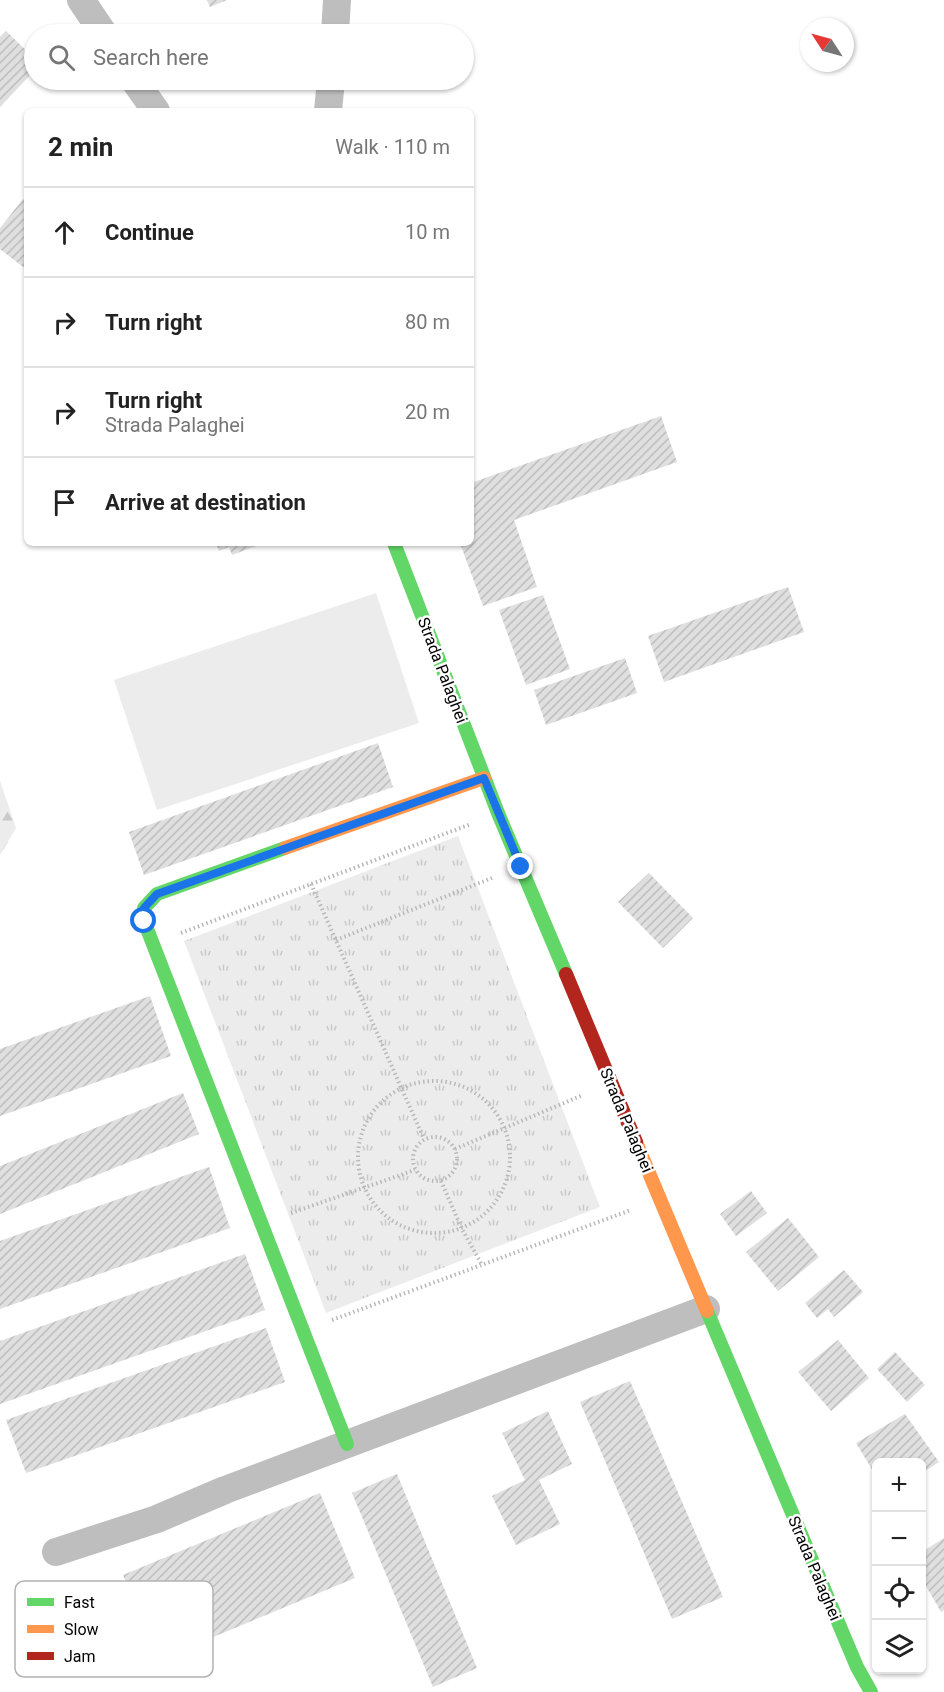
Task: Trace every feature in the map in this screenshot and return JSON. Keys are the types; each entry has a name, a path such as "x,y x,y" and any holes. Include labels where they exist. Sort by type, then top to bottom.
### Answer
{"street":[{"path":"81,0 97,24"},
{"path":"336,24 338,0"},
{"path":"141,90 154,108"},
{"path":"328,108 330,90"},
{"name":"Strada Palaghei","path":"395,546 498,813 857,1667 871,1692"},
{"path":"347,1444 144,921 144,908 157,894 484,778"},
{"path":"56,1552 156,1519 225,1490 706,1309"}],"path":[{"path":"185,944 181,933 498,813"},
{"path":"336,940 521,867"},
{"path":"311,884 424,1139"},
{"path":"430,1081 453,1083 475,1092 492,1107 505,1127 511,1151 509,1175 499,1198 483,1216 462,1228 438,1233 414,1231 392,1220 374,1204 365,1187 358,1158 361,1135 371,1114 387,1097 402,1089 430,1081"},
{"path":"455,1149 611,1083"},
{"path":"438,1137 445,1139 455,1149 457,1164 449,1177 441,1181 426,1180 415,1170 412,1156 424,1139 438,1137"},
{"path":"290,1214 415,1170"},
{"path":"441,1181 462,1228 483,1265"},
{"path":"328,1310 332,1321 660,1199"},
{"path":"286,1203 294,1224"}],"green space":[{"path":"376,593 419,723 157,810 114,680"},
{"path":"0,781 16,828 0,855"},
{"path":"458,836 600,1207 326,1313 184,941"}],"building":[{"path":"207,0 227,0 210,7"},
{"path":"6,31 24,48 24,82 0,107 0,37"},
{"path":"24,200 24,268 0,249 0,228"},
{"path":"661,416 677,462 514,520 537,587 483,606 461,546 474,546 474,482"},
{"path":"217,546 256,546 232,555 229,547 219,551"},
{"path":"788,587 804,632 664,682 648,636"},
{"path":"543,595 570,669 526,685 499,610"},
{"path":"625,658 637,693 546,725 534,690"},
{"path":"378,743 393,787 144,875 129,832"},
{"path":"649,873 693,918 663,948 618,902"},
{"path":"150,996 171,1056 0,1116 0,1049"},
{"path":"183,1093 199,1134 0,1214 0,1166"},
{"path":"209,1167 230,1228 0,1309 0,1241"},
{"path":"751,1191 767,1213 736,1236 720,1214"},
{"path":"788,1218 819,1257 778,1291 746,1252"},
{"path":"245,1254 265,1310 0,1404 0,1341"},
{"path":"844,1270 863,1292 834,1317 828,1309 817,1318 805,1303"},
{"path":"266,1328 285,1382 26,1473 6,1420"},
{"path":"838,1340 869,1378 831,1411 798,1372"},
{"path":"895,1352 925,1385 907,1402 877,1369"},
{"path":"630,1381 723,1597 672,1619 580,1402"},
{"path":"548,1411 572,1464 539,1480 560,1524 516,1545 492,1496 525,1480 502,1433"},
{"path":"905,1414 939,1462 926,1470 926,1458 872,1458 872,1469 856,1443"},
{"path":"397,1474 477,1668 433,1687 352,1493"},
{"path":"320,1493 355,1578 213,1637 213,1581 125,1581 123,1575"},
{"path":"944,1538 944,1610 941,1612 926,1586 926,1549"}],"traffic: fast":[{"path":"395,546 498,813 566,974"},
{"path":"285,848 157,894 144,908 144,921 347,1444"},
{"path":"707,1311 857,1667 871,1692"}],"traffic: slow":[{"path":"285,848 484,778"},
{"path":"636,1142 707,1311"}],"traffic: jam":[{"path":"566,974 636,1142"}],"route":[{"path":"144,921 144,908 157,894 484,778 521,867"}]}
